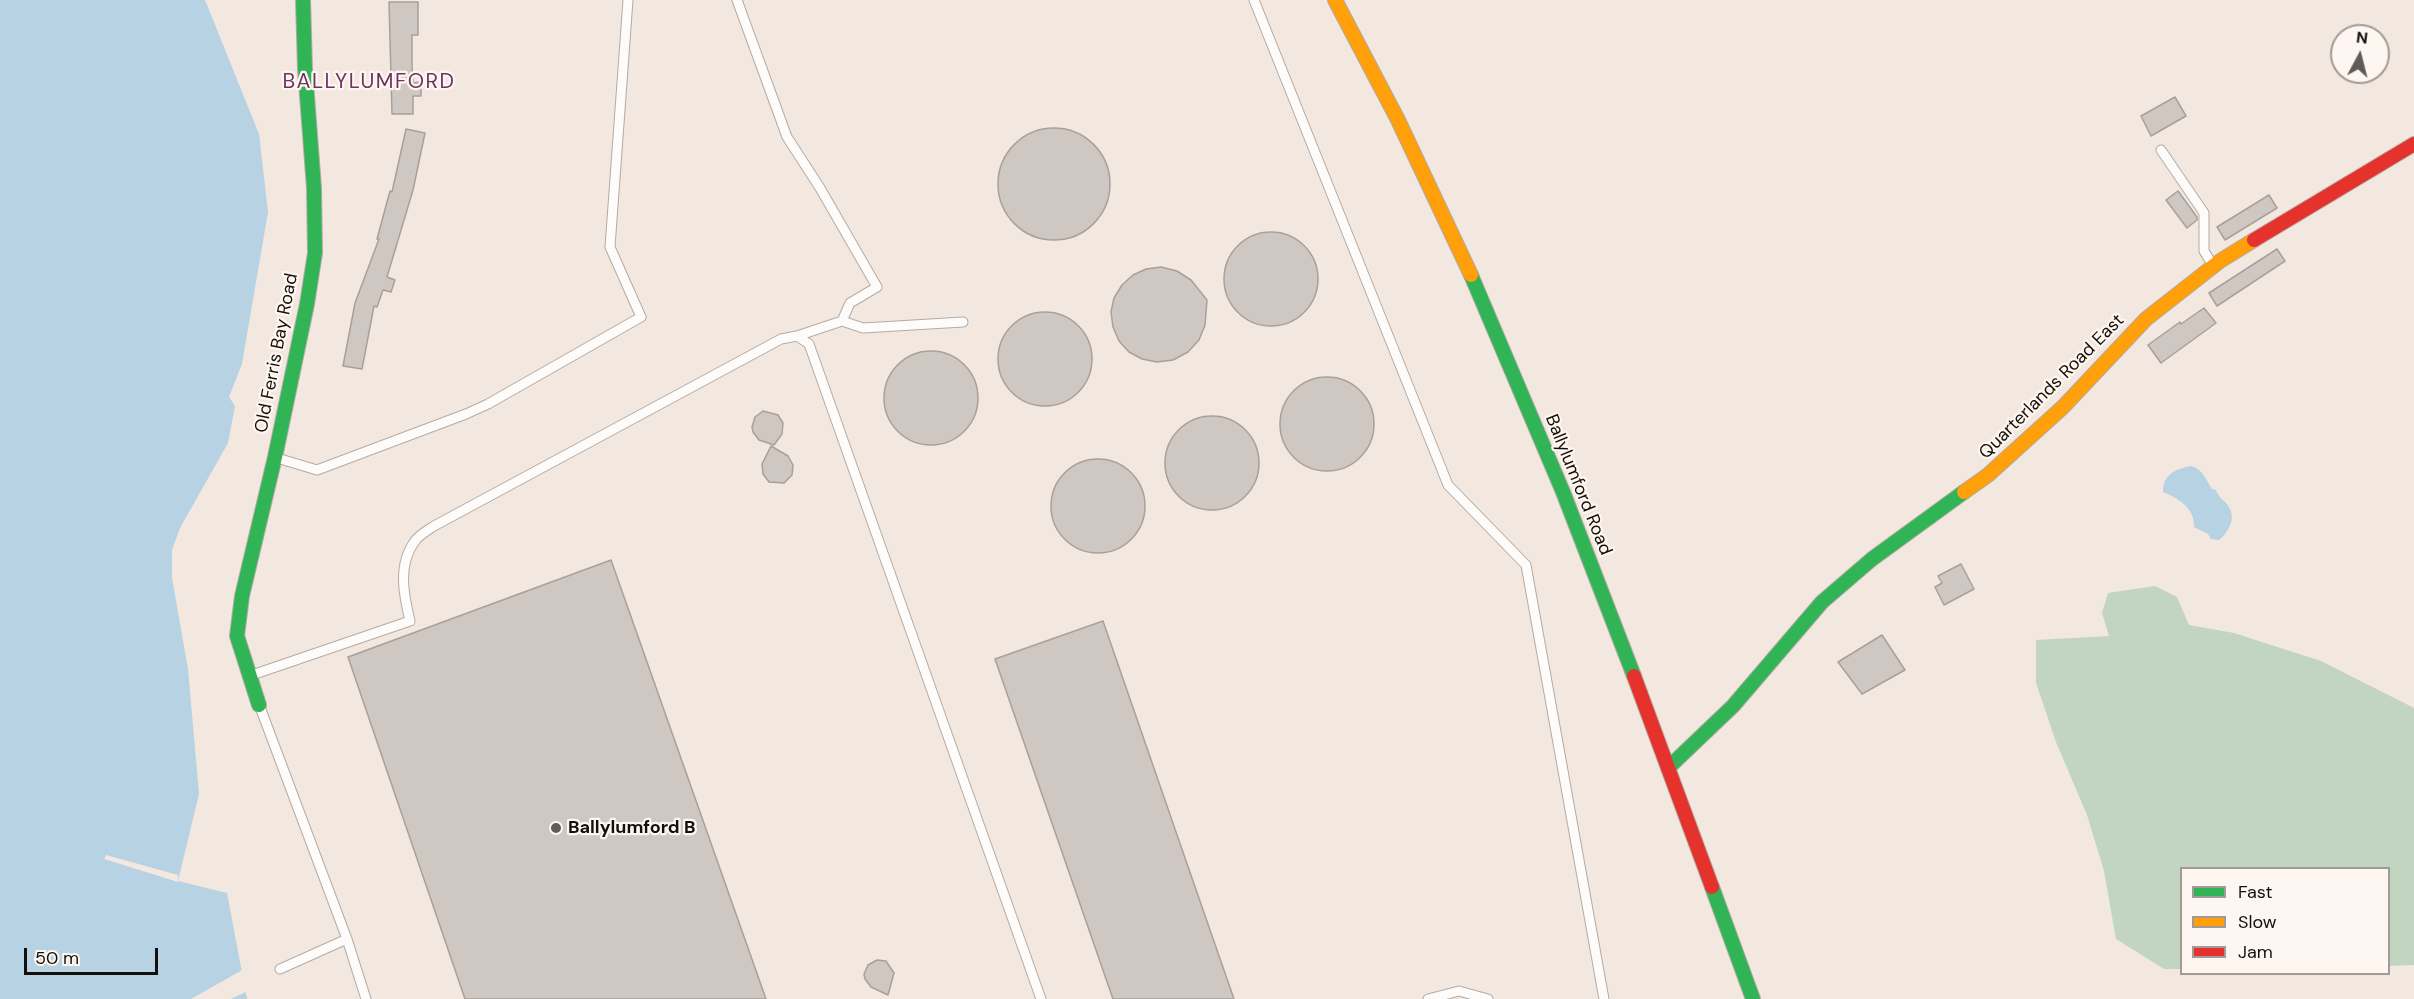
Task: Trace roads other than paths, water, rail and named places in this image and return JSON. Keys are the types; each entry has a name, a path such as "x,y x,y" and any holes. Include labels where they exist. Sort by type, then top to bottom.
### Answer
{"street":[{"name":"Old Ferris Bay Road","path":"259,705 237,636 242,597 275,457 307,304 315,253 314,188 305,69 303,0"},
{"name":"Ballylumford Road","path":"1335,0 1421,171 1517,383 1604,598 1753,999"},
{"name":"Quarterlands Road East","path":"1668,768 1733,706 1822,602 1872,559 1988,476 2055,414 2146,319 2213,266 2414,144"}],"lane":[{"path":"275,457 317,470 466,414 488,404 641,317 610,247 628,0"},
{"path":"737,0 787,137 820,188 877,287 850,303 842,321"},
{"path":"1254,0 1448,485 1526,565 1604,999"},
{"path":"2161,150 2204,213 2204,251 2213,266"},
{"path":"250,676 410,621 404,596 403,569 415,541 434,526 781,339 842,321 863,328 963,322"},
{"path":"797,336 809,344 1041,999"},
{"path":"259,705 347,939 366,999"},
{"path":"280,969 347,939"},
{"path":"1428,999 1459,991 1488,999"}],"water":[{"path":"0,0 205,0 259,134 268,212 242,364 229,397 235,406 228,443 180,528 172,550 172,578 188,669 199,794 178,881 227,893 247,999 0,999"},
{"path":"2191,466 2201,472 2231,511 2230,526 2219,540 2211,539 2208,534 2194,527 2194,520 2189,509 2174,497 2163,492 2165,481 2171,473"}],"place":[{"name":"Ballylumford B","path":"556,828"}],"district":[{"name":"BALLYLUMFORD","path":"369,82"}]}
